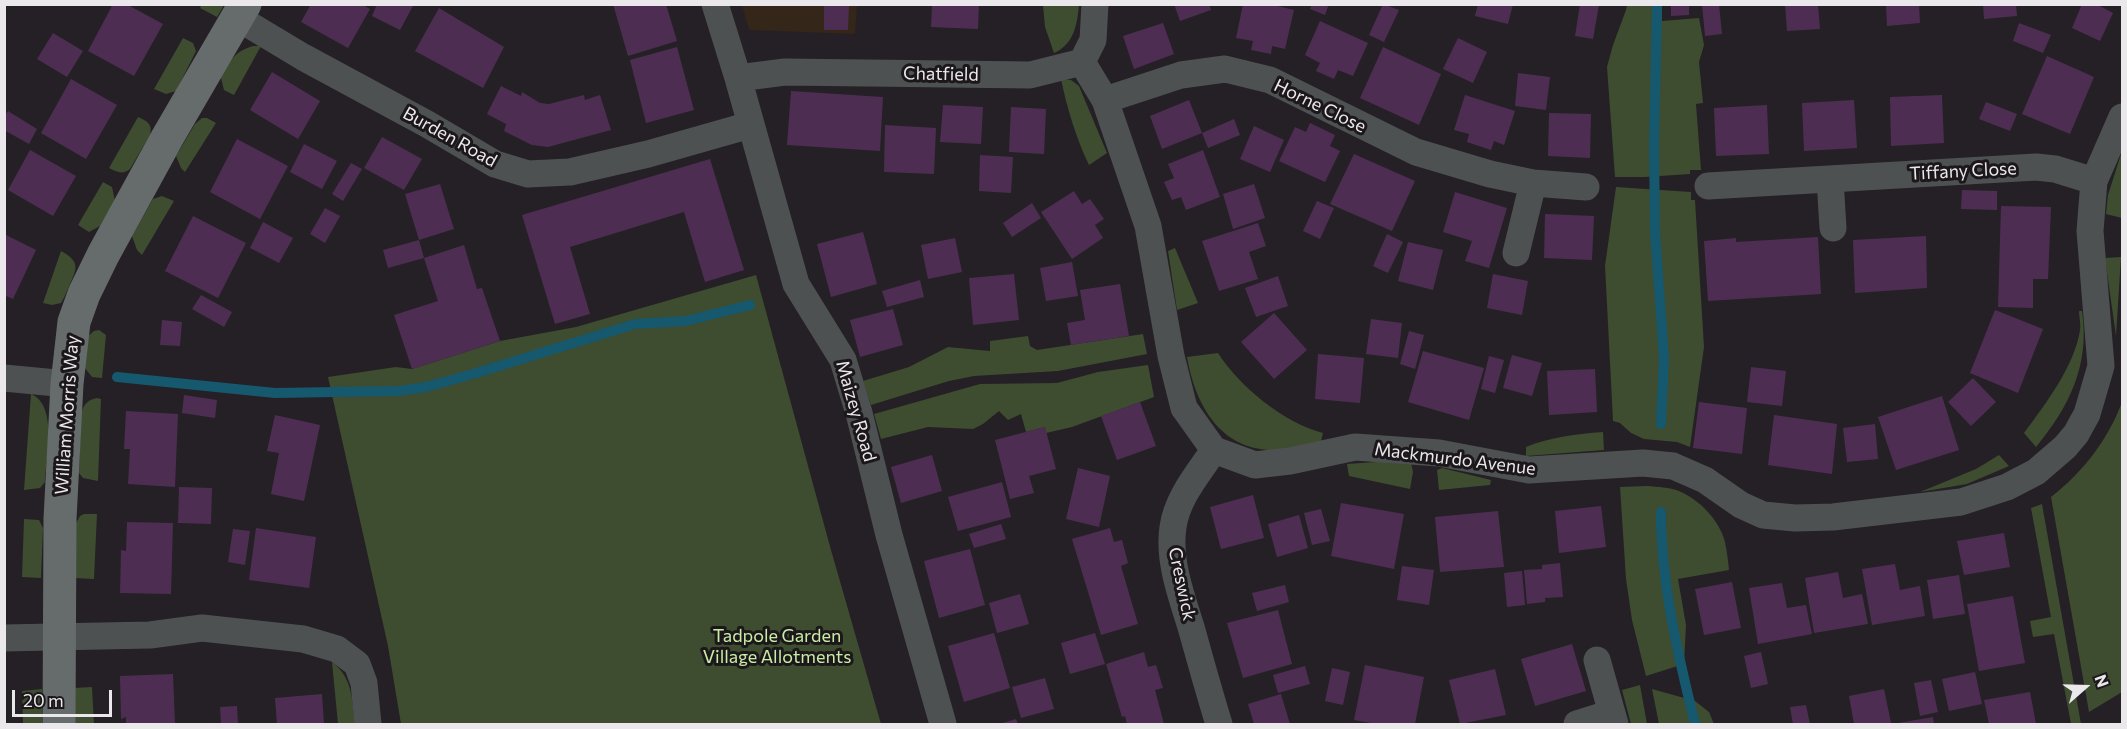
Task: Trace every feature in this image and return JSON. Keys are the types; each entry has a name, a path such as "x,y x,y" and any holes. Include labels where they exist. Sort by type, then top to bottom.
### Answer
{"street":[{"name":"Maizey Road","path":"714,4 738,78 796,284 843,360 943,724"},
{"path":"1095,4 1093,40 1082,62 1105,100 1148,226 1171,356 1184,408 1214,450"},
{"name":"Burden Road","path":"241,11 313,63 428,124 495,164 528,174 570,172 648,154 750,124"},
{"name":"William Morris Way","path":"59,724 60,519 67,384 74,322 84,294 103,255 167,138 241,11"},
{"name":"Chatfield","path":"738,78 785,72 1030,75 1082,62"},
{"name":"Horne Close","path":"1105,100 1181,75 1225,69 1270,80 1416,152 1490,174 1533,183 1586,187"},
{"name":"Mackmurdo Avenue","path":"1214,450 1255,465 1290,461 1355,447 1439,453 1529,470 1643,463 1673,466 1706,480 1741,505 1763,515 1795,518 1845,516 1961,502 2007,487 2036,472 2076,434 2112,366 2090,231 2094,181 2122,117"},
{"name":"Tiffany Close","path":"1708,186 2036,167 2094,181"},
{"path":"1830,179 1833,228"},
{"path":"1516,253 1533,183"},
{"path":"4,378 67,384"},
{"name":"Creswick","path":"1214,450 1181,501 1173,527 1172,542 1177,580 1219,724"},
{"path":"4,638 150,635 202,628 303,639 338,649 357,664 364,683 368,724"},
{"path":"1577,724 1614,719 1597,660"}],"shaded area":[{"path":"742,5 857,5 855,34 749,30"}],"green space":[{"path":"202,4 224,5 217,17 200,8"},
{"path":"1043,5 1079,5 1070,39 1066,45 1054,53 1045,27"},
{"path":"1627,5 1662,5 1662,21 1699,18 1704,45 1699,62 1703,103 1696,104 1701,170 1690,170 1690,174 1615,177 1607,67"},
{"path":"183,38 193,43 196,51 176,91 166,94 154,89"},
{"path":"253,46 261,46 234,95 224,90 221,78 230,62 241,51"},
{"path":"1061,79 1071,80 1079,86 1107,153 1089,165 1072,123"},
{"path":"138,117 148,123 151,128 150,135 130,169 117,172 109,168"},
{"path":"202,118 216,123 185,172 176,156 195,124"},
{"path":"2122,151 2122,218 2106,214 2108,195"},
{"path":"103,182 112,187 115,201 100,226 89,232 78,225"},
{"path":"1616,187 1691,192 1691,200 1695,200 1704,347 1690,447 1677,442 1644,439 1613,421 1605,266"},
{"path":"162,196 174,201 142,255 137,250 132,236 153,199"},
{"path":"1175,248 1198,303 1177,310 1168,251"},
{"path":"61,251 74,261 74,273 61,303 52,305 43,303"},
{"path":"2121,257 2116,336 2105,258"},
{"name":"Tadpole Garden Village Allotments","path":"756,275 881,724 401,724 388,646 328,377 396,367 412,369 500,341 576,327"},
{"path":"2079,311 2082,311 2084,330 2083,349 2075,384 2059,416 2036,447 2024,433 2066,371 2080,330"},
{"path":"99,330 106,335 102,378 92,377 84,367 87,337"},
{"path":"1143,334 1147,354 1058,371 974,376 949,381 871,405 863,381 909,367 948,347 990,351 990,341 1028,336 1030,346 1037,350"},
{"path":"1218,353 1238,378 1264,402 1293,421 1323,433 1321,441 1275,450 1256,448 1239,442 1225,433 1213,422 1196,392 1187,357"},
{"path":"1148,365 1154,397 1072,427 1046,433 1045,427 1026,432 1021,414 1008,420 999,411 973,429 928,427 881,439 874,414 980,384 1057,383 1098,372"},
{"path":"31,394 45,409 48,420 48,447 45,482 40,488 24,490"},
{"path":"97,398 101,399 98,481 83,478 79,473 81,415 86,404"},
{"path":"2122,402 2122,692 2089,712 2051,497 2074,477 2102,442"},
{"path":"1603,432 1604,450 1526,456 1526,447 1544,441 1564,436"},
{"path":"1999,455 2009,466 1967,484 1920,492 1976,469"},
{"path":"1390,461 1411,463 1413,472 1410,489 1349,476 1347,464"},
{"path":"1442,468 1491,480 1490,485 1439,490 1437,470"},
{"path":"1647,486 1679,491 1694,499 1708,512 1719,526 1726,545 1729,570 1678,579 1686,625 1684,664 1646,676 1632,620 1626,579 1620,487"},
{"path":"2042,504 2081,724 2071,724 2054,634 2033,637 2030,621 2051,617 2031,508"},
{"path":"97,514 94,579 74,578 75,525 80,516"},
{"path":"24,519 39,520 43,528 41,578 22,577"},
{"path":"332,662 348,682 355,724 338,724"},
{"path":"1640,685 1647,724 1631,724 1622,690"},
{"path":"92,687 94,724 74,724 73,688"},
{"path":"42,689 42,724 23,724 22,691"},
{"path":"1652,689 1695,701 1709,712 1714,724 1659,724"}],"building":[{"path":"113,4 126,4 163,24 134,76 88,51"},
{"path":"311,4 361,4 370,9 348,48 301,22"},
{"path":"377,4 414,4 400,30 372,16"},
{"path":"613,4 666,4 677,41 628,56"},
{"path":"824,4 849,4 848,30 824,30"},
{"path":"932,4 979,4 978,29 931,27"},
{"path":"1174,4 1209,4 1211,10 1180,21"},
{"path":"1243,4 1269,4 1294,10 1285,49 1272,46 1271,54 1251,50 1253,41 1236,38"},
{"path":"1312,4 1329,4 1325,15 1310,9"},
{"path":"1383,4 1399,10 1384,42 1369,35"},
{"path":"1478,4 1513,4 1508,24 1475,16"},
{"path":"1580,4 1599,5 1593,39 1575,36"},
{"path":"1671,4 1689,4 1689,15 1671,16"},
{"path":"1702,4 1719,4 1722,34 1705,36"},
{"path":"1785,4 1818,4 1820,29 1787,31"},
{"path":"1886,4 1919,4 1920,23 1887,26"},
{"path":"1983,4 2016,4 2017,16 1984,19"},
{"path":"2082,4 2096,4 2113,13 2100,41 2072,28"},
{"path":"439,8 504,47 483,88 415,51"},
{"path":"1320,21 1368,43 1353,76 1338,70 1334,79 1316,71 1320,63 1305,55"},
{"path":"1163,23 1174,54 1134,69 1123,36"},
{"path":"2019,23 2051,35 2043,53 2013,41"},
{"path":"53,33 83,51 67,77 37,59"},
{"path":"1458,38 1487,52 1473,83 1443,69"},
{"path":"677,47 694,110 646,123 630,60"},
{"path":"1383,47 1441,74 1419,125 1360,98"},
{"path":"2047,56 2094,77 2070,134 2022,114"},
{"path":"272,72 320,101 298,139 250,110"},
{"path":"1518,73 1550,77 1546,110 1515,106"},
{"path":"71,79 117,105 86,159 41,133"},
{"path":"501,86 521,96 522,92 540,103 549,104 584,95 585,100 600,95 611,130 548,147 532,145 504,131 506,124 487,114"},
{"path":"791,91 883,97 880,151 787,145"},
{"path":"1465,95 1515,111 1504,145 1494,141 1491,150 1467,142 1469,134 1454,130"},
{"path":"1942,95 1944,143 1891,146 1890,97"},
{"path":"1189,100 1202,133 1162,149 1150,116"},
{"path":"1854,100 1857,148 1804,151 1802,103"},
{"path":"1986,102 2017,114 2010,131 1979,119"},
{"path":"943,105 983,107 981,144 940,142"},
{"path":"1767,105 1769,154 1716,156 1714,108"},
{"path":"1011,107 1046,109 1044,154 1009,152"},
{"path":"8,111 37,129 29,144 4,130 4,117"},
{"path":"1549,113 1591,114 1590,158 1548,156"},
{"path":"1234,119 1240,135 1208,148 1202,133"},
{"path":"1310,123 1335,135 1330,146 1340,151 1325,182 1279,161 1295,127 1306,132"},
{"path":"885,125 936,128 934,174 884,172"},
{"path":"1254,126 1284,140 1270,172 1240,159"},
{"path":"382,137 422,159 404,190 364,168"},
{"path":"237,139 288,166 260,219 210,192"},
{"path":"304,144 337,161 322,189 290,172"},
{"path":"30,150 76,176 53,216 8,190"},
{"path":"1203,150 1220,197 1186,210 1181,197 1172,200 1164,182 1174,178 1168,164"},
{"path":"1354,154 1415,181 1392,231 1330,204"},
{"path":"980,155 1013,157 1011,193 979,191"},
{"path":"710,159 744,270 705,282 684,212 570,247 590,314 555,324 522,215"},
{"path":"351,163 362,169 343,201 332,194"},
{"path":"440,184 454,229 419,240 405,194"},
{"path":"1254,184 1265,218 1233,229 1223,194"},
{"path":"1962,190 1997,191 1997,210 1961,209"},
{"path":"1074,191 1082,204 1090,199 1104,219 1095,225 1103,238 1072,259 1041,212"},
{"path":"1455,192 1507,208 1489,268 1465,261 1472,241 1443,232"},
{"path":"1317,201 1334,208 1320,239 1303,231"},
{"path":"1032,203 1041,218 1012,237 1003,223"},
{"path":"2001,206 2051,207 2048,279 2033,279 2033,308 1998,307"},
{"path":"325,208 340,216 325,243 310,234"},
{"path":"1545,214 1594,216 1592,260 1544,258"},
{"path":"193,216 246,243 218,298 165,271"},
{"path":"263,222 293,238 279,263 250,248"},
{"path":"1258,223 1266,246 1249,252 1258,279 1219,291 1202,241"},
{"path":"863,232 877,284 831,297 817,244"},
{"path":"4,234 36,250 13,299 4,295"},
{"path":"1387,234 1403,242 1388,273 1373,266"},
{"path":"1926,236 1927,288 1855,293 1853,240"},
{"path":"1818,237 1821,294 1708,301 1704,241 1736,238 1736,242"},
{"path":"955,238 962,272 928,279 921,245"},
{"path":"419,240 424,258 388,268 383,250"},
{"path":"1408,242 1443,250 1433,290 1398,281"},
{"path":"464,245 477,289 482,288 500,341 412,369 394,315 438,301 424,258"},
{"path":"1072,262 1078,296 1046,301 1040,268"},
{"path":"1014,274 1019,320 973,325 969,278"},
{"path":"1493,274 1528,281 1522,315 1487,308"},
{"path":"1278,276 1288,306 1256,317 1245,288"},
{"path":"920,280 924,297 887,307 882,291"},
{"path":"1120,284 1129,336 1071,345 1067,323 1085,320 1080,290"},
{"path":"201,295 232,312 224,327 192,309"},
{"path":"893,309 903,345 860,357 850,320"},
{"path":"1995,310 2043,329 2018,393 1970,373"},
{"path":"1274,313 1307,350 1274,379 1241,342"},
{"path":"1371,319 1402,323 1398,358 1366,354"},
{"path":"162,320 182,322 180,346 160,345"},
{"path":"1409,331 1424,335 1415,369 1400,364"},
{"path":"1423,351 1484,368 1469,420 1408,402"},
{"path":"1318,354 1364,358 1360,403 1315,399"},
{"path":"1512,355 1542,363 1532,396 1503,388"},
{"path":"1489,356 1504,360 1495,393 1481,389"},
{"path":"1751,367 1786,371 1782,406 1747,402"},
{"path":"1595,369 1597,412 1549,415 1547,371"},
{"path":"1973,378 1996,402 1971,426 1948,402"},
{"path":"184,395 217,400 215,418 182,413"},
{"path":"1942,396 1959,450 1896,470 1878,417"},
{"path":"1140,402 1156,446 1117,460 1101,416"},
{"path":"1699,402 1747,408 1742,454 1693,448"},
{"path":"126,411 178,414 175,487 128,484 130,449 124,449"},
{"path":"275,415 320,425 304,501 271,494 279,453 267,451"},
{"path":"1774,415 1837,424 1832,474 1768,465"},
{"path":"1875,424 1878,459 1847,462 1843,428"},
{"path":"1045,427 1056,469 1029,476 1034,493 1010,499 995,440"},
{"path":"932,455 942,491 901,503 891,467"},
{"path":"1078,468 1110,476 1099,527 1066,519"},
{"path":"1002,482 1011,517 958,531 948,497"},
{"path":"179,487 212,488 211,524 178,523"},
{"path":"1253,495 1264,538 1221,549 1210,507"},
{"path":"1341,503 1404,514 1394,569 1331,556"},
{"path":"1601,506 1606,547 1559,553 1555,511"},
{"path":"1321,509 1330,541 1312,545 1304,513"},
{"path":"1498,511 1504,567 1440,572 1435,517"},
{"path":"1299,515 1308,548 1277,557 1268,524"},
{"path":"127,522 173,523 171,594 120,593 121,550 126,551"},
{"path":"1001,524 1006,539 974,548 969,534"},
{"path":"256,528 316,537 309,588 249,580"},
{"path":"1110,528 1114,542 1122,540 1128,563 1121,566 1138,624 1101,635 1072,539"},
{"path":"233,529 250,531 245,565 228,562"},
{"path":"2004,533 2010,567 1964,575 1957,541"},
{"path":"970,549 985,605 939,618 924,561"},
{"path":"1560,563 1563,597 1545,598 1545,602 1527,604 1524,570 1542,569 1542,565"},
{"path":"1895,564 1900,590 1920,586 1925,616 1872,625 1862,569"},
{"path":"1402,566 1434,570 1429,605 1397,600"},
{"path":"1522,571 1525,605 1507,607 1504,573"},
{"path":"1838,572 1843,598 1862,594 1868,624 1814,633 1805,578"},
{"path":"1959,575 1965,614 1933,619 1927,580"},
{"path":"1732,582 1741,628 1704,635 1695,589"},
{"path":"1782,583 1787,608 1806,605 1812,634 1758,644 1749,588"},
{"path":"1285,585 1289,602 1257,611 1252,593"},
{"path":"1020,594 1029,624 997,633 989,603"},
{"path":"2013,596 2025,663 1979,671 1967,604"},
{"path":"1278,610 1292,664 1243,678 1227,623"},
{"path":"994,633 1010,688 964,702 948,646"},
{"path":"1095,633 1105,664 1070,674 1061,643"},
{"path":"1572,644 1586,691 1535,706 1521,659"},
{"path":"1144,652 1148,667 1156,665 1163,688 1155,690 1164,724 1127,724 1125,716 1122,717 1106,664"},
{"path":"1761,652 1768,684 1751,688 1744,656"},
{"path":"1365,665 1424,677 1415,724 1376,724 1354,720"},
{"path":"1305,666 1310,684 1278,693 1273,675"},
{"path":"1332,668 1350,672 1343,705 1325,701"},
{"path":"1495,669 1506,715 1460,724 1449,680"},
{"path":"1975,672 1982,704 1949,711 1942,679"},
{"path":"173,674 175,724 126,724 126,717 121,719 120,676"},
{"path":"1045,678 1054,709 1021,718 1012,687"},
{"path":"1931,680 1938,712 1920,716 1914,683"},
{"path":"1884,689 1891,723 1854,724 1849,696"},
{"path":"2030,692 2036,724 1989,724 1984,700"},
{"path":"322,694 324,724 277,724 275,698"},
{"path":"1281,694 1290,724 1254,724 1248,704"},
{"path":"1806,705 1810,724 1793,724 1790,707"},
{"path":"237,706 238,724 221,724 220,707"},
{"path":"1933,717 1934,724 1898,724 1898,723"},
{"path":"1016,719 1018,724 999,724"}],"waterway":[{"path":"1657,4 1654,144 1655,232 1664,358 1661,424"},
{"path":"117,377 275,393 399,391 426,387 473,374 635,324 686,321 750,305"},
{"path":"1661,512 1667,593 1695,724"}]}
